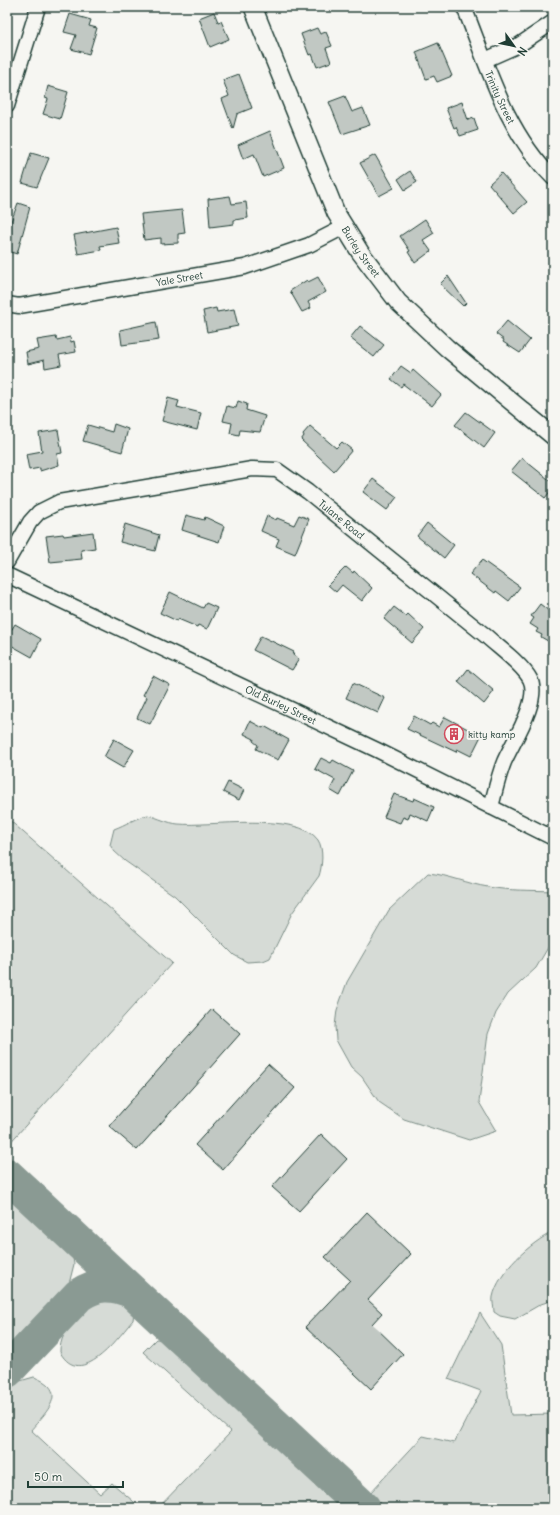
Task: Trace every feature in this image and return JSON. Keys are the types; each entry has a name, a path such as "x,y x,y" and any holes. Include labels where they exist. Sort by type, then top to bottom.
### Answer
{"main road":[{"name":"Burley Street","path":"253,7 319,175 336,213 360,252 398,302 447,348 553,436"}],"street":[{"path":"7,106 38,7"},
{"name":"Trinity Street","path":"464,7 508,116 525,145 553,178"},
{"path":"485,60 519,45 553,22"},
{"name":"Yale Street","path":"7,304 19,306 245,267 309,245 344,227"},
{"name":"Tulane Road","path":"7,562 30,522 39,512 59,502 252,469 278,470 303,488 486,636 510,657 531,680 533,693 530,709 503,764 491,807"},
{"name":"Old Burley Street","path":"7,575 377,750 553,838"}],"shaded area":[{"path":"148,815 167,822 178,824 252,822 273,823 292,826 308,831 318,840 322,853 322,863 319,876 292,913 270,958 263,961 247,962 234,955 175,896 125,861 114,851 110,845 114,829"},
{"path":"7,818 172,963 7,1146"},
{"path":"428,873 481,886 512,890 553,891 553,939 536,968 508,994 496,1013 488,1034 479,1102 496,1131 469,1140 404,1119 379,1102 362,1077 351,1067 336,1040 335,1026 337,1010 347,982 389,910"},
{"path":"7,1191 72,1252 74,1264 69,1284 7,1350"},
{"path":"553,1232 553,1300 541,1304 515,1319 500,1316 494,1312 493,1299 496,1287 508,1268 526,1250"},
{"path":"106,1297 119,1299 129,1304 134,1311 133,1320 109,1348 99,1357 78,1366 69,1362 60,1352 61,1343 69,1326 82,1310 90,1304"},
{"path":"480,1313 501,1345 511,1415 553,1414 553,1505 530,1508 385,1508 369,1494 423,1436 454,1443 481,1391 448,1379"},
{"path":"156,1339 167,1340 346,1508 158,1508 231,1432 143,1352"},
{"path":"34,1377 45,1383 51,1389 53,1395 52,1402 43,1417 31,1430 100,1494 112,1483 141,1508 7,1508 7,1391 20,1381"}],"building":[{"path":"214,12 218,22 221,21 229,39 210,47 199,18"},
{"path":"70,14 91,20 89,26 97,28 89,54 71,49 76,35 64,32"},
{"path":"317,28 320,34 326,32 332,46 326,48 331,62 317,67 312,54 309,55 301,34"},
{"path":"438,43 452,76 437,82 434,76 426,79 416,52"},
{"path":"239,74 252,108 237,114 233,129 222,99 229,96 223,80"},
{"path":"48,86 68,92 60,119 43,114 48,99 45,98"},
{"path":"345,96 352,112 363,108 370,125 342,134 329,102"},
{"path":"462,102 468,120 474,118 478,130 460,136 456,127 454,128 446,108"},
{"path":"270,131 284,168 263,177 254,154 243,159 238,145"},
{"path":"31,153 49,158 37,187 22,183"},
{"path":"375,155 394,188 379,196 360,163"},
{"path":"410,171 417,182 405,190 398,179"},
{"path":"501,173 527,202 514,213 489,184"},
{"path":"230,196 232,204 246,202 248,218 234,220 234,224 210,227 208,199"},
{"path":"18,203 30,207 17,254 7,251 7,232"},
{"path":"182,210 185,233 178,234 178,243 161,244 161,238 144,240 141,214"},
{"path":"425,219 434,233 423,240 431,251 415,263 408,252 410,251 400,236"},
{"path":"116,227 119,243 100,246 101,250 78,254 74,235"},
{"path":"448,276 466,303 463,306 440,284"},
{"path":"318,277 326,292 308,302 311,308 302,312 290,291 307,280 308,282"},
{"path":"216,308 217,312 234,309 238,326 207,332 203,311"},
{"path":"507,321 530,340 520,353 503,342 504,340 496,334"},
{"path":"156,322 159,340 122,345 120,330"},
{"path":"360,326 384,345 374,357 350,338"},
{"path":"56,337 57,340 70,337 71,342 74,341 76,352 59,355 61,365 45,368 44,360 28,364 26,352 39,349 37,340"},
{"path":"401,366 411,373 413,370 441,395 432,406 403,384 401,387 391,379"},
{"path":"168,398 179,401 177,407 201,413 197,430 162,421"},
{"path":"238,401 247,404 246,410 265,416 260,432 240,430 239,435 230,433 232,423 223,421 227,406 236,408"},
{"path":"466,412 495,433 484,448 455,425"},
{"path":"114,424 128,429 122,452 83,441 88,425 112,432"},
{"path":"310,426 336,448 342,442 352,450 334,471 301,440 304,436 303,434"},
{"path":"58,430 62,453 57,454 59,465 40,471 40,468 29,470 26,454 42,451 39,433"},
{"path":"522,458 553,483 553,488 545,498 511,471"},
{"path":"373,479 397,497 387,510 363,492"},
{"path":"186,515 204,520 205,517 224,526 219,542 182,530"},
{"path":"299,515 309,519 295,554 276,546 279,539 261,531 267,516 276,520 277,518 294,525"},
{"path":"427,523 454,545 444,558 417,536"},
{"path":"125,524 159,535 155,551 120,542"},
{"path":"93,532 95,548 81,550 82,559 50,562 46,536 63,534 64,536"},
{"path":"482,560 520,587 509,601 496,591 495,593 470,574"},
{"path":"346,567 353,573 354,571 372,588 362,601 342,585 336,592 328,585"},
{"path":"170,592 203,608 206,603 217,608 207,629 198,625 197,627 178,619 177,621 160,613"},
{"path":"540,604 553,614 553,644 541,637 542,635 536,632 538,629 530,624 534,618 531,616"},
{"path":"394,607 406,616 408,614 424,629 412,643 384,619"},
{"path":"15,624 41,639 32,657 7,643 7,626 12,629"},
{"path":"261,636 294,652 293,655 299,659 292,670 253,650"},
{"path":"468,669 494,691 484,704 458,682"},
{"path":"153,676 170,685 150,724 137,718 147,697 143,695"},
{"path":"353,683 385,698 378,713 346,698"},
{"name":"kitty kamp","path":"414,716 430,725 432,723 439,727 445,717 481,736 471,756 457,749 456,752 407,729"},
{"path":"250,721 263,728 264,726 289,740 278,760 256,749 258,745 253,741 254,739 244,734"},
{"path":"114,739 134,750 123,768 104,757"},
{"path":"321,758 331,763 333,760 353,771 340,796 330,790 335,780 315,769"},
{"path":"228,782 244,790 239,800 223,792"},
{"path":"394,794 413,801 414,798 434,807 428,821 410,813 408,819 403,817 400,823 384,817"},
{"path":"212,1009 240,1034 137,1150 109,1126"},
{"path":"268,1064 295,1088 223,1170 195,1145"},
{"path":"321,1134 347,1159 299,1211 272,1187"},
{"path":"367,1212 411,1254 368,1300 382,1313 372,1324 403,1354 371,1389 305,1327 350,1280 325,1257"}],"taxiway":[{"path":"7,1175 364,1508"},
{"path":"7,1371 79,1295 98,1286 111,1286 124,1288 131,1291"}],"place":[{"name":"kitty kamp","path":"454,734"}]}
